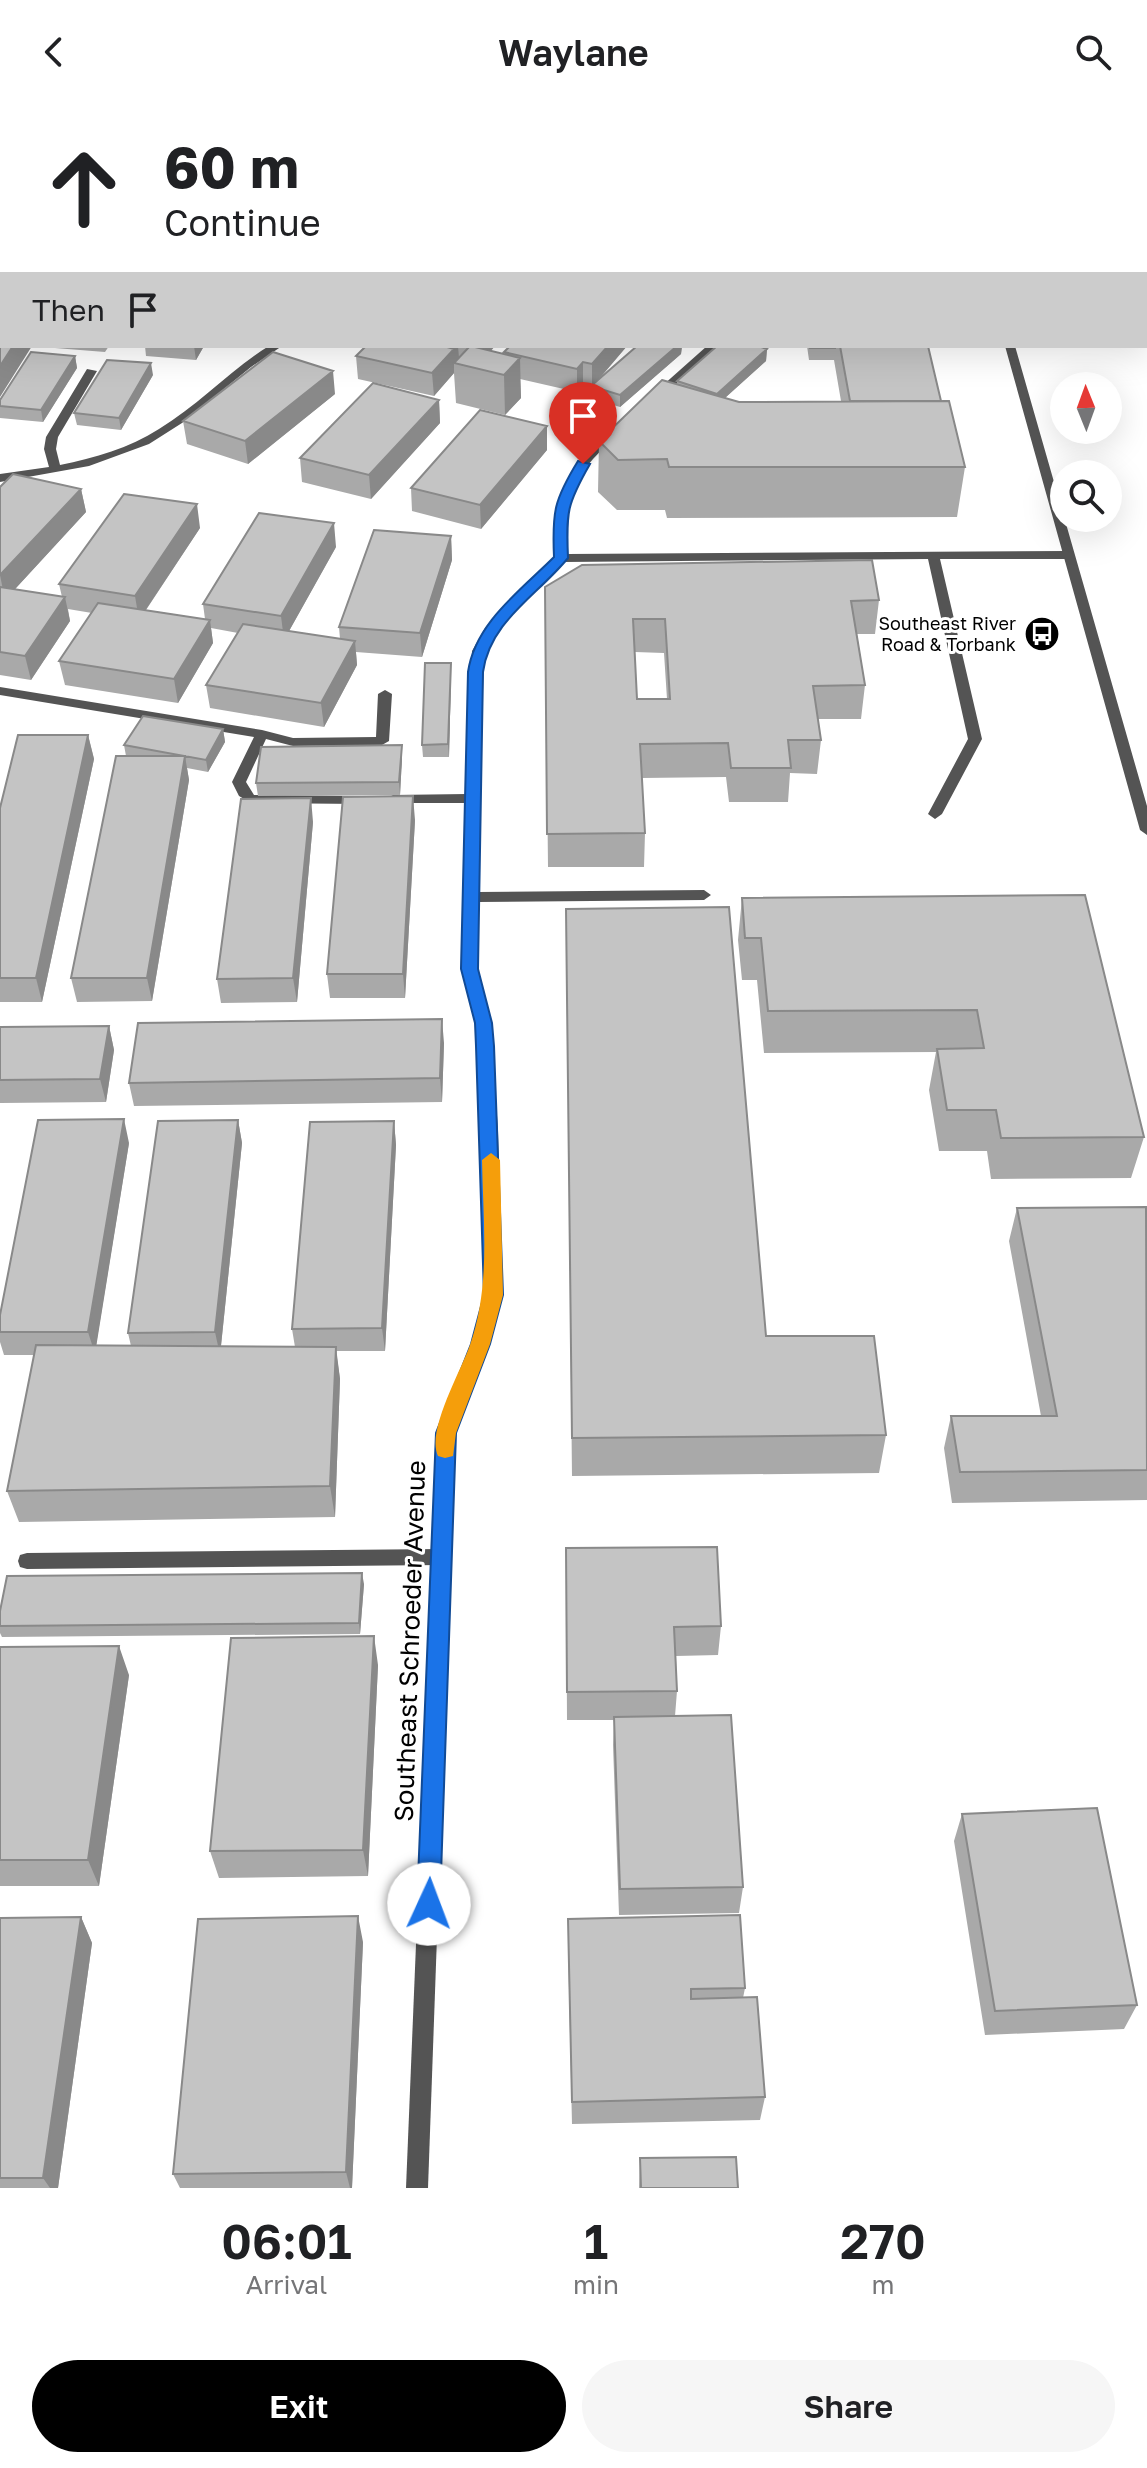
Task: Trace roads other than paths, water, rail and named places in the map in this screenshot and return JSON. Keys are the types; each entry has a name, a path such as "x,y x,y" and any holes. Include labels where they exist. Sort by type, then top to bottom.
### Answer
{"street":[{"path":"0,478 92,463 155,436 274,348"},
{"path":"646,406 711,348"},
{"path":"1011,348 1147,830"},
{"path":"55,469 50,449 52,437 91,371"},
{"path":"623,425 601,443 570,485 559,516 561,558 1067,555"},
{"path":"933,556 975,739 935,814"},
{"name":"Southeast Schroeder Avenue","path":"417,2188 446,1433 480,1344 494,1295 486,1054 483,1023 469,969 478,651 489,631 561,558"},
{"path":"0,691 262,734 293,742 382,741 385,694"},
{"path":"262,734 239,782 251,799 474,798"},
{"path":"473,897 704,895"},
{"path":"27,1561 442,1557"}],"place":[{"name":"Southeast River Road & Torbank","path":"1042,634"}]}
